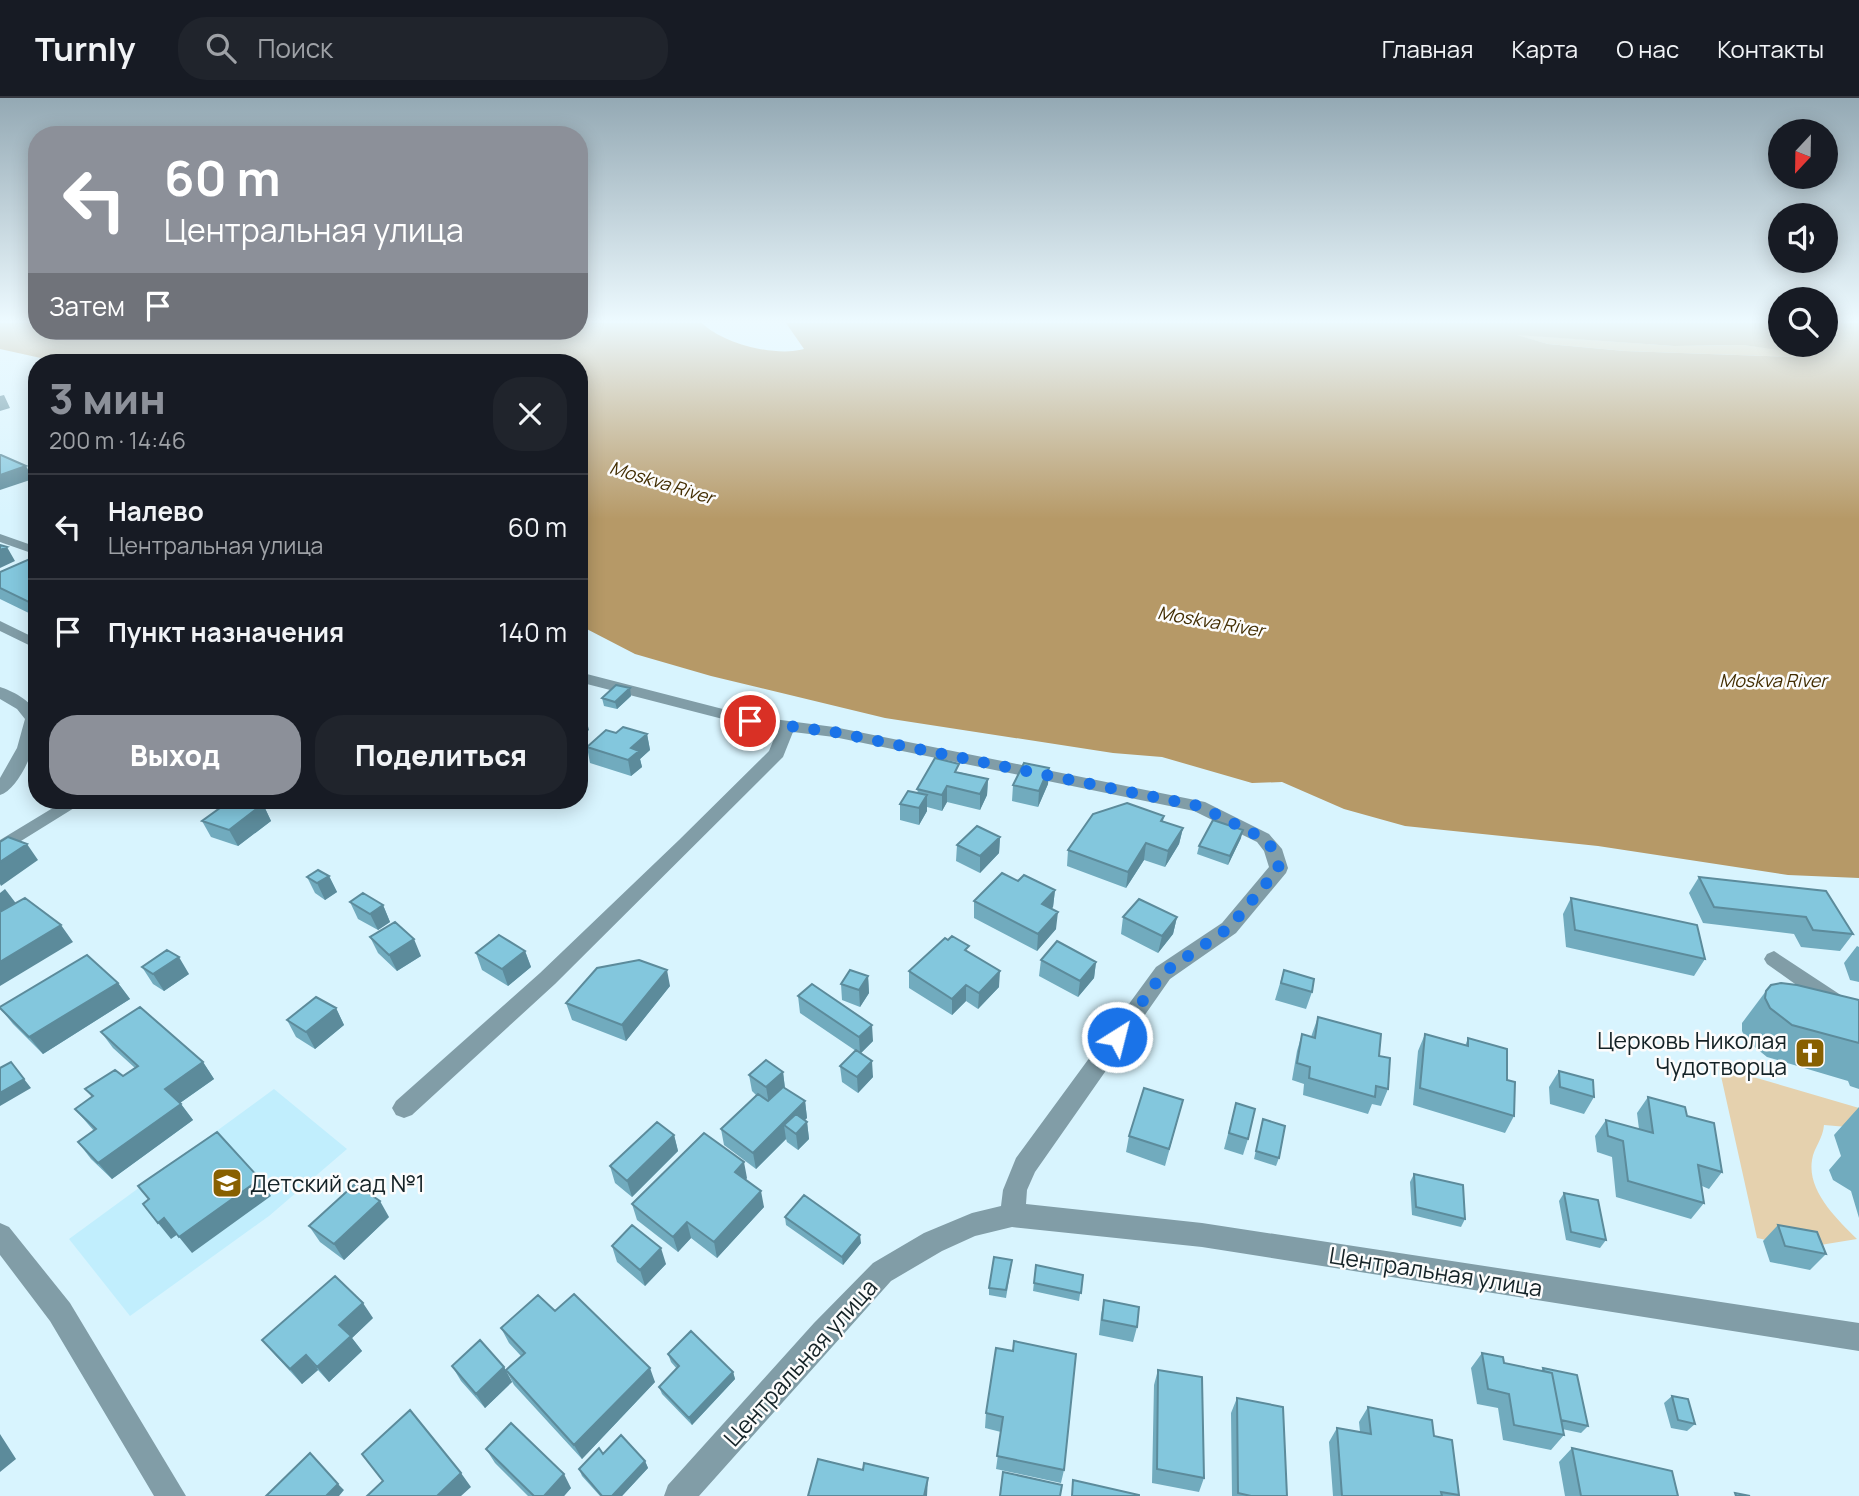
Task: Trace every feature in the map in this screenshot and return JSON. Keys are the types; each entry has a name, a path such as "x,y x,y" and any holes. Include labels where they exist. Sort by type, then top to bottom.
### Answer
{"street":[{"path":"0,538 28,548"},
{"path":"0,625 28,640"},
{"path":"588,679 635,690 691,708 834,732 1199,806 1263,838 1273,849 1279,868 1229,928 1163,973 1025,1166 1015,1190 1012,1215"},
{"path":"0,692 28,702"},
{"path":"404,1108 496,1029 604,927 777,753 784,741 787,726"},
{"path":"0,789 16,770 28,744"},
{"path":"0,834 43,809"},
{"path":"0,848 63,809"},
{"path":"1774,959 1859,1018"},
{"name":"Центральная улица","path":"679,1496 882,1272 933,1242 972,1225 1012,1215 1202,1235 1859,1337"},
{"path":"0,1235 60,1312 171,1496"}],"shaded area":[{"path":"1719,1067 1859,1108 1859,1128 1824,1125 1812,1160 1814,1183 1825,1204 1857,1239 1802,1248 1757,1238"},
{"name":"Детский сад №1","path":"274,1089 347,1149 269,1216 130,1316 69,1239"}],"water":[{"name":"Moskva River","path":"588,388 1859,388 1859,878 1788,875 1598,846 1405,826 1344,809 1282,782 1252,783 1162,757 1113,753 885,718 711,676 635,654 588,630"}],"building":[{"path":"1,455 26,466 0,475"},
{"path":"28,560 28,602 0,588 0,572"},
{"path":"616,685 630,688 615,702 602,698"},
{"path":"623,727 647,734 631,748 639,751 628,760 588,747 606,730 616,733"},
{"path":"935,758 959,764 955,772 988,779 980,794 947,786 942,795 917,789"},
{"path":"1024,763 1049,768 1039,791 1013,785"},
{"path":"908,791 927,795 919,808 900,804"},
{"path":"1127,803 1164,816 1161,821 1183,828 1168,851 1146,843 1128,872 1068,850 1093,814"},
{"path":"219,809 256,809 229,830 202,821"},
{"path":"1213,820 1243,830 1230,856 1199,846"},
{"path":"977,826 1000,837 980,856 957,845"},
{"path":"8,837 27,844 0,862 0,842"},
{"path":"318,870 329,876 317,883 307,877"},
{"path":"1002,873 1018,881 1024,875 1055,890 1042,904 1058,912 1038,934 974,901"},
{"path":"1699,877 1826,891 1853,934 1813,930 1806,917 1714,907"},
{"path":"363,893 383,905 370,914 350,902"},
{"path":"25,898 61,925 0,962 0,912"},
{"path":"1571,898 1697,925 1705,959 1575,930"},
{"path":"1139,899 1177,917 1162,936 1123,917"},
{"path":"395,922 414,939 389,955 370,937"},
{"path":"499,935 525,951 502,969 476,953"},
{"path":"952,936 969,946 965,950 1000,971 979,993 966,985 952,999 909,971 945,938 948,940"},
{"path":"1057,941 1096,962 1080,981 1041,960"},
{"path":"167,950 179,957 153,974 142,967"},
{"path":"87,955 118,983 29,1037 0,1008 0,1007"},
{"path":"639,960 667,970 622,1025 566,1003 597,968"},
{"path":"850,970 868,976 859,990 841,984"},
{"path":"1284,970 1314,979 1312,992 1281,983"},
{"path":"1781,983 1859,1000 1859,1043 1792,1025 1770,1008 1765,998 1771,985"},
{"path":"812,984 872,1025 859,1037 798,996"},
{"path":"316,997 336,1008 306,1032 287,1020"},
{"path":"140,1007 203,1062 165,1089 181,1104 98,1163 78,1142 96,1129 75,1109 93,1096 85,1089 115,1070 123,1076 138,1066 101,1032"},
{"path":"1318,1017 1381,1034 1379,1056 1390,1058 1388,1089 1376,1086 1375,1097 1309,1078 1310,1067 1297,1063 1302,1034 1315,1038"},
{"path":"1425,1034 1468,1046 1468,1038 1507,1049 1507,1080 1515,1082 1514,1116 1420,1088"},
{"path":"856,1050 872,1061 857,1077 840,1066"},
{"path":"766,1060 783,1072 766,1087 749,1075"},
{"path":"11,1062 24,1079 0,1093 0,1068"},
{"path":"1559,1071 1593,1080 1594,1097 1560,1087"},
{"path":"783,1087 805,1101 753,1153 721,1129 758,1094 768,1101"},
{"path":"1144,1088 1183,1100 1169,1149 1129,1136"},
{"path":"1648,1097 1685,1107 1687,1116 1714,1123 1722,1172 1698,1165 1704,1203 1628,1181 1623,1141 1608,1136 1606,1120 1653,1133"},
{"path":"1236,1103 1255,1109 1248,1139 1229,1133"},
{"path":"796,1114 807,1122 796,1134 784,1125"},
{"path":"1263,1119 1285,1126 1279,1158 1256,1151"},
{"path":"657,1122 674,1135 627,1181 610,1166"},
{"path":"217,1132 260,1179 179,1237 164,1218 158,1223 143,1204 149,1199 138,1186"},
{"path":"704,1133 744,1162 735,1172 761,1191 714,1242 687,1222 673,1237 632,1204"},
{"path":"1414,1174 1463,1185 1465,1219 1416,1207"},
{"path":"355,1184 380,1201 334,1244 309,1226"},
{"path":"1564,1193 1598,1200 1606,1240 1571,1232"},
{"path":"804,1195 860,1235 842,1257 785,1217"},
{"path":"632,1225 661,1248 640,1270 612,1246"},
{"path":"1778,1225 1817,1232 1826,1254 1785,1246"},
{"path":"994,1257 1012,1260 1006,1290 989,1288"},
{"path":"1036,1265 1083,1275 1081,1293 1034,1283"},
{"path":"335,1276 363,1303 339,1325 351,1336 317,1367 306,1355 290,1369 262,1340"},
{"path":"574,1294 650,1368 574,1445 506,1370 525,1353 501,1328 538,1295 555,1311"},
{"path":"1104,1300 1139,1307 1137,1327 1102,1320"},
{"path":"691,1331 733,1372 689,1418 659,1387 679,1366 668,1354"},
{"path":"480,1340 504,1367 476,1394 452,1366"},
{"path":"1014,1341 1076,1354 1064,1470 997,1456 1003,1417 986,1413 996,1348 1013,1351"},
{"path":"1482,1353 1503,1357 1504,1363 1552,1373 1564,1435 1514,1425 1509,1394 1488,1389"},
{"path":"1543,1368 1577,1375 1588,1426 1561,1420 1552,1373 1544,1371"},
{"path":"1158,1370 1202,1377 1204,1478 1157,1469"},
{"path":"1672,1396 1688,1399 1695,1424 1678,1420"},
{"path":"1237,1398 1283,1407 1287,1496 1251,1496 1238,1493"},
{"path":"1368,1407 1432,1420 1434,1436 1452,1440 1459,1495 1441,1492 1442,1496 1342,1496 1337,1428 1371,1434"},
{"path":"410,1410 461,1473 437,1496 367,1496 383,1481 362,1454"},
{"path":"511,1423 564,1474 544,1496 534,1496 486,1449"},
{"path":"621,1435 645,1461 612,1496 602,1496 579,1469 599,1448 603,1454"},
{"path":"1572,1448 1672,1471 1678,1496 1581,1496"},
{"path":"310,1453 338,1484 326,1496 266,1496"},
{"path":"818,1459 863,1470 864,1463 928,1478 924,1496 808,1496"},
{"path":"1003,1472 1062,1485 1060,1496 1000,1496"},
{"path":"1073,1480 1139,1495 1139,1496 1072,1496"}],"place":[{"name":"Церковь Николая Чудотворца","path":"1810,1053"},
{"name":"Детский сад №1","path":"227,1183"}],"route":[{"path":"750,721 834,732 1199,806 1263,838 1273,849 1279,868 1229,928 1163,973 1117,1037"}]}
